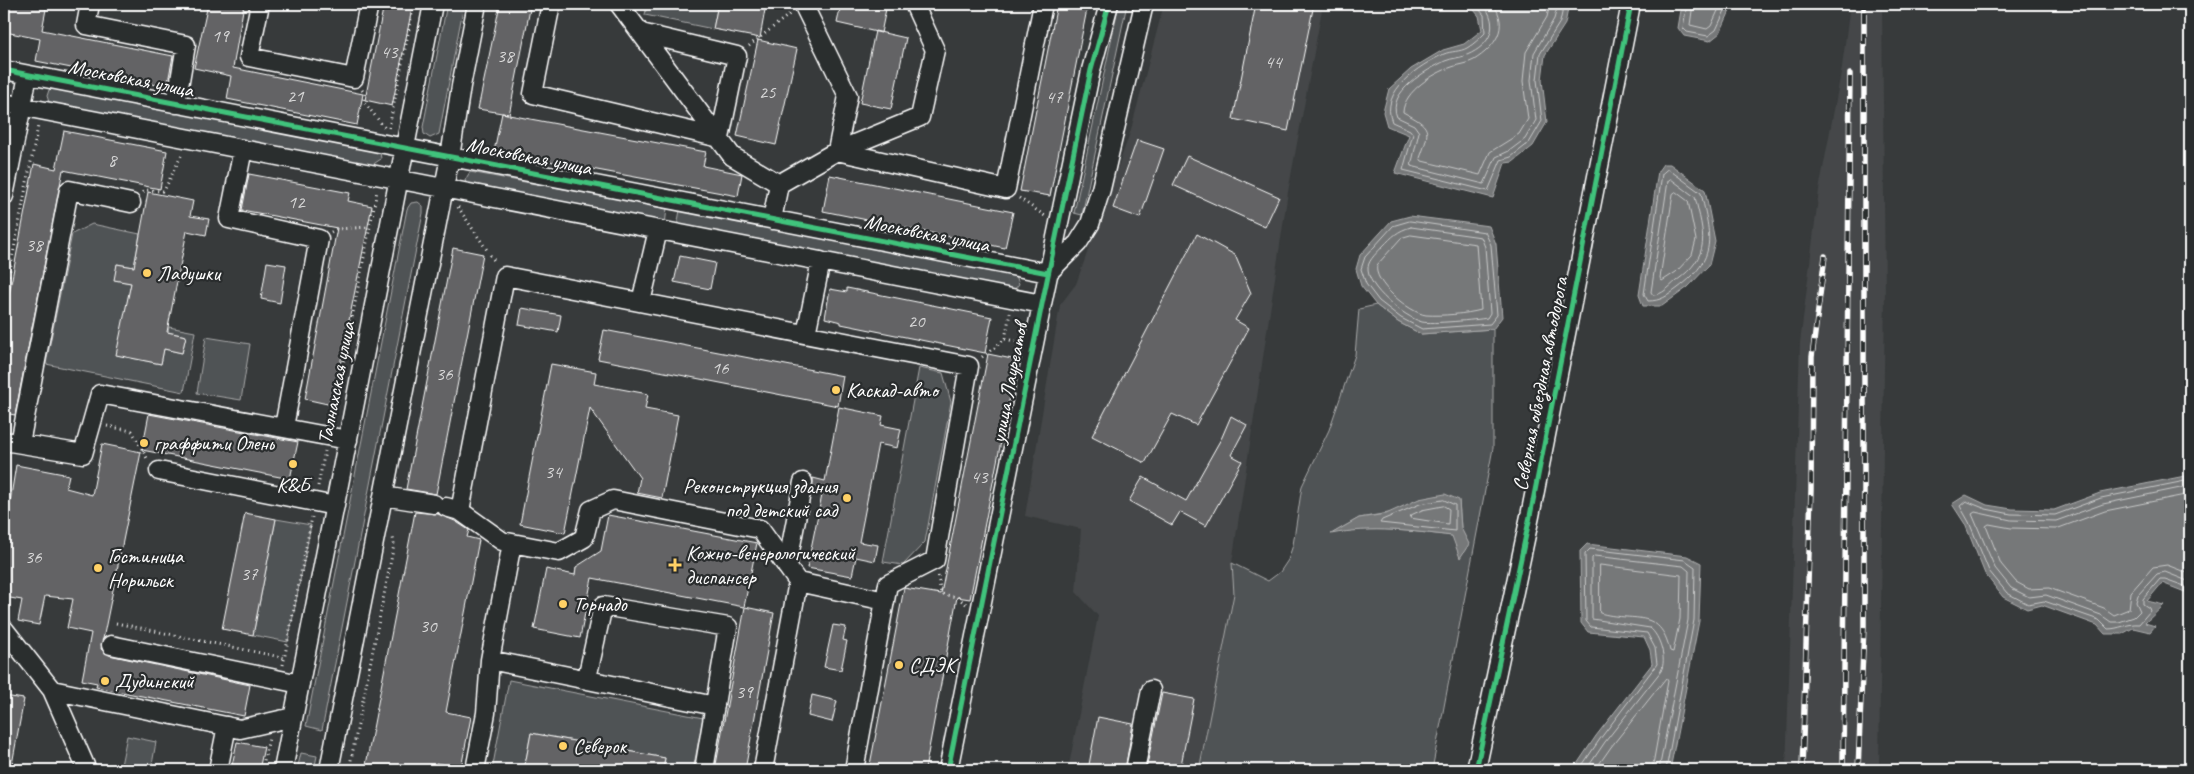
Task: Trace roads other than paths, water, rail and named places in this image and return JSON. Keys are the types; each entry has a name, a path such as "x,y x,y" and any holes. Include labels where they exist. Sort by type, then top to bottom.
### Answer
{"street":[{"path":"90,4 86,25 186,45 176,104"},
{"path":"260,4 249,57 354,78 368,4"},
{"name":"Талнахская улица","path":"283,770 433,4"},
{"path":"329,770 450,157 461,86 477,4"},
{"path":"551,4 533,94 720,138"},
{"path":"619,4 732,156 779,184"},
{"path":"803,4 848,96 837,151"},
{"path":"772,220 779,184 837,151 920,117 935,50 914,4"},
{"path":"837,151 1006,190 1043,4"},
{"name":"улица Лауреатов","path":"948,770 1048,273 1091,70 1109,4"},
{"path":"1048,273 1078,243 1090,224 1102,190 1144,4"},
{"name":"Северная объездная автодорога","path":"1476,770 1530,516 1631,4"},
{"path":"641,33 737,56 720,138"},
{"name":"Московская улица","path":"4,70 1048,273"},
{"path":"4,196 12,105 28,75"},
{"path":"12,105 1042,304"},
{"path":"243,149 229,220 319,239 284,427"},
{"path":"131,203 69,190 12,442 83,454 100,394 348,440"},
{"path":"641,302 658,230"},
{"path":"806,334 821,261"},
{"path":"447,508 505,276 969,366 935,560 888,584 854,770"},
{"path":"159,471 335,506"},
{"path":"787,567 803,482"},
{"path":"383,496 447,508 502,541 559,552 584,538 592,510 613,500 760,529 798,582 885,601"},
{"path":"475,770 486,713 490,660 512,543"},
{"path":"763,770 798,582"},
{"path":"587,678 603,606 728,628 704,770"},
{"path":"4,629 52,690 87,770"},
{"path":"111,645 300,684"},
{"path":"490,660 587,678 715,706"},
{"path":"52,690 240,729 293,717"},
{"path":"1135,770 1151,690"},
{"path":"218,770 227,726"}],"water":[{"path":"1469,4 1569,4 1565,24 1545,55 1542,80 1547,122 1533,146 1513,162 1505,163 1493,198 1395,173 1409,135 1387,126 1383,112 1389,89 1411,69 1443,50 1464,44 1482,30 1479,16"},
{"path":"1682,4 1733,4 1720,33 1710,41 1684,36 1678,28"},
{"path":"1663,164 1670,164 1705,190 1715,241 1709,265 1688,287 1662,306 1643,306 1639,295 1658,171"},
{"path":"1410,216 1489,226 1496,244 1502,317 1493,329 1421,334 1398,322 1376,305 1361,286 1356,269 1360,255 1391,221"},
{"path":"2190,475 2190,594 2162,583 2147,601 2164,605 2145,623 2155,626 2150,632 2133,628 2122,634 2105,634 2097,625 2042,605 2027,609 2003,597 1985,574 1965,524 1952,504 1966,495 1987,505 2012,509 2054,510 2100,493"},
{"path":"1445,494 1459,500 1461,528 1469,544 1460,558 1452,536 1377,530 1331,534 1359,518 1386,514 1419,499"},
{"path":"1587,544 1687,556 1701,563 1699,621 1670,770 1573,770 1596,736 1652,664 1650,650 1644,637 1588,632 1581,623 1580,551"}],"railway":[{"path":"1858,770 1864,626 1864,4"},
{"path":"1843,770 1850,74"},
{"path":"1802,770 1811,490 1812,357 1825,256"}],"place":[{"name":"Ладушки","path":"147,273"},
{"name":"Каскад-авто","path":"836,390"},
{"name":"граффити Олень","path":"144,443"},
{"name":"К&Б","path":"293,464"},
{"name":"Реконструкция здания под детский сад","path":"847,498"},
{"name":"Кожно-венерологический диспансер","path":"675,565"},
{"name":"Гостиница Норильск","path":"98,568"},
{"name":"Торнадо","path":"563,604"},
{"name":"СДЭК","path":"899,665"},
{"name":"Дудинский","path":"105,681"},
{"name":"Северок","path":"563,746"}]}
